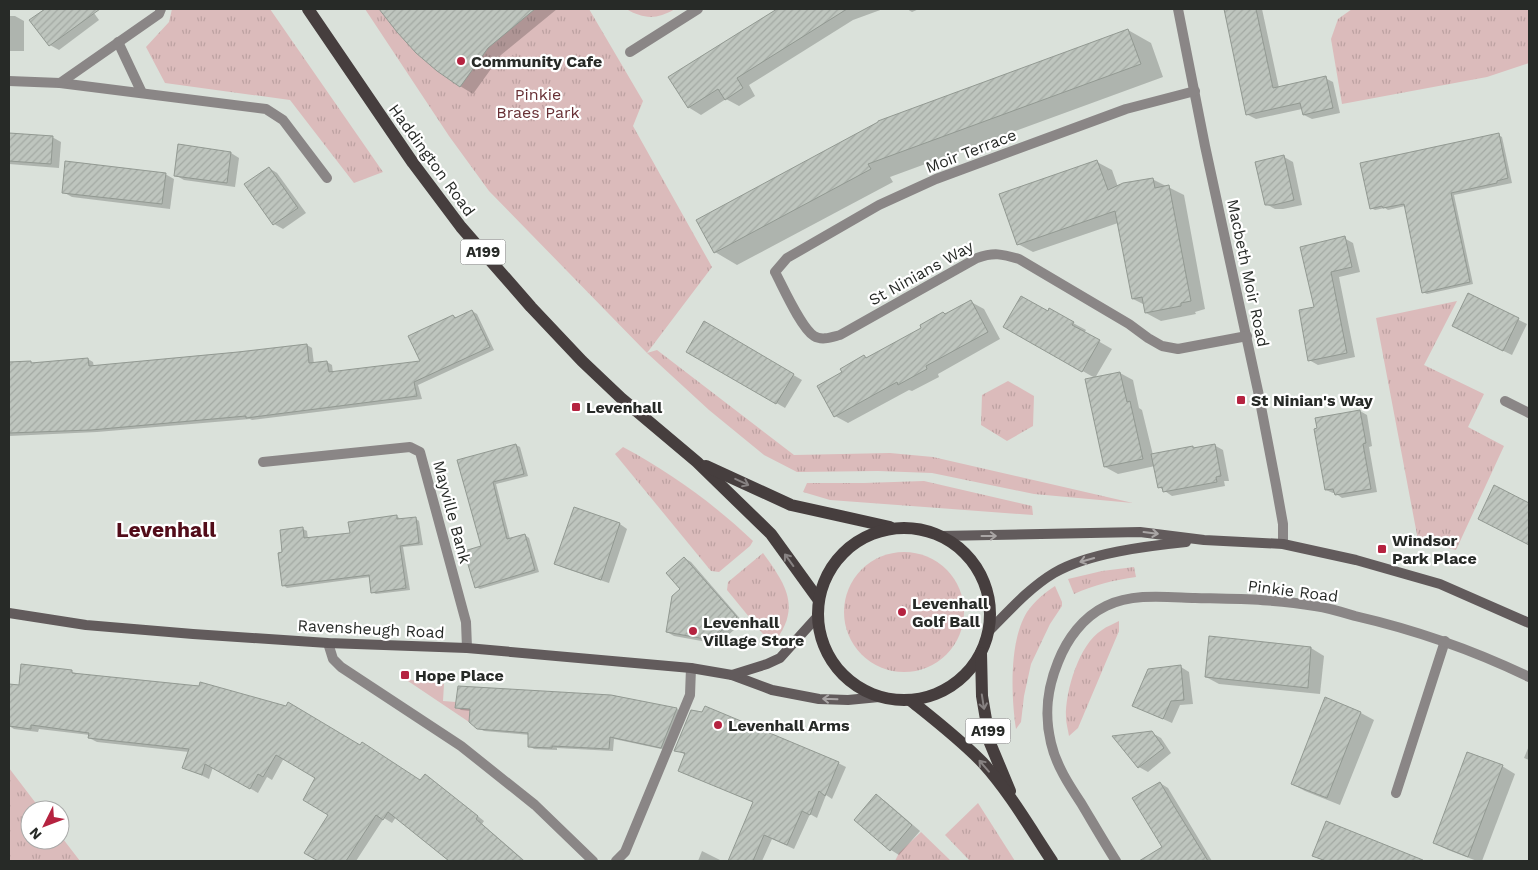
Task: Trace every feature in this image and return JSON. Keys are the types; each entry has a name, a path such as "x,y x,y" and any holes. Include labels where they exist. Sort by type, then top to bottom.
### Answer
{"main road":[{"name":"Haddington Road","path":"308,9 413,163 461,227 531,307 582,361 621,398 697,462 771,534 818,599"},
{"name":"Haddington Road","path":"697,462 791,505 894,528"},
{"name":"A199","path":"894,528 918,529 940,536 964,552 981,576 989,603 988,632 981,653 969,671 952,686 932,696 910,700 879,697 855,686 835,667 822,643 817,617 818,599 828,573 844,551 867,536 894,528"},
{"path":"940,536 1140,532 1204,540 1283,544 1356,560 1440,584 1529,623"},
{"path":"988,632 1027,593 1055,572 1085,560 1140,547 1204,540"},
{"name":"Ravensheugh Road","path":"9,613 86,625 192,634 328,643 467,648 691,668 732,675 772,690 819,699 848,700 879,697"},
{"name":"Ravensheugh Road","path":"732,675 780,658 817,617"},
{"name":"A199","path":"981,653 982,696 990,743 1015,804"},
{"name":"A199","path":"910,700 983,763 1015,804 1052,861"}],"street":[{"path":"60,83 159,14 161,9"},
{"path":"630,52 698,9"},
{"name":"Macbeth Moir Road","path":"1178,9 1278,492 1283,524 1283,544"},
{"path":"118,42 142,93"},
{"path":"9,81 60,83 266,109 283,120 327,178"},
{"name":"Moir Terrace","path":"775,272 787,258 879,206 936,179 1126,109 1195,91"},
{"name":"St Ninians Way","path":"775,272 805,328 815,337 828,339 840,335 977,258 990,253 1004,254 1019,259 1129,324 1162,346 1178,349 1247,336"},
{"path":"1504,401 1529,413"},
{"name":"Mayville Bank","path":"263,462 410,447 420,452 466,622 467,648"},
{"name":"Pinkie Road","path":"1116,861 1064,777 1051,745 1046,715 1052,678 1063,649 1078,628 1104,606 1120,600 1142,597 1244,599 1315,606 1382,622 1445,641 1529,677"},
{"path":"1396,793 1445,641"},
{"path":"328,643 334,659 341,667 461,746 535,805 593,861"},
{"path":"616,861 625,852 690,695 691,668"}],"green space":[{"path":"172,9 270,9 383,172 354,183 290,100 165,83 146,47 169,22"},
{"name":"Pinkie Braes Park","path":"365,9 589,9 643,101 633,126 712,267 647,353 489,191 449,136"},
{"path":"626,9 675,9 662,15 650,17 639,15"},
{"path":"1352,9 1529,9 1529,63 1487,77 1342,104 1331,39 1338,19"},
{"path":"1457,301 1424,365 1484,394 1468,427 1504,446 1456,550 1418,540 1376,318"},
{"path":"657,350 794,455 890,453 933,457 1133,503 1034,494 932,473 878,471 797,472 764,455 709,410 647,353"},
{"path":"1008,381 1034,396 1033,426 1007,441 981,425 982,395"},
{"path":"623,447 675,478 723,514 753,541 750,546 719,572 711,571 615,454"},
{"path":"924,481 1032,506 1033,515 830,500 803,492 807,483"},
{"path":"904,552 927,557 937,562 946,570 954,579 959,589 964,612 959,635 954,645 946,654 937,662 927,667 904,672 881,667 871,662 862,654 854,645 849,635 844,612 849,589 854,579 862,570 871,562 881,557"},
{"path":"763,553 779,576 788,598 787,620 772,645 727,590 728,582"},
{"path":"1134,567 1136,577 1104,583 1074,594 1068,579 1102,571"},
{"path":"1055,586 1062,606 1050,624 1031,664 1021,722 1016,729 1013,701 1013,669 1017,638 1027,612 1047,591"},
{"path":"1119,621 1119,631 1078,728 1069,736 1066,707 1071,682 1080,657 1094,637"},
{"path":"405,679 444,684 443,701 456,702 455,708 470,709 469,722"},
{"path":"9,768 33,800 20,800 20,850 70,850 70,848 80,861 9,861"},
{"path":"978,803 1015,861 970,861 945,835"},
{"path":"921,832 951,861 895,861 899,853"}],"building":[{"path":"45,9 100,9 49,46 29,20"},
{"path":"379,9 535,9 488,48 460,87 416,53"},
{"path":"777,9 847,9 737,78 743,88 725,100 718,89 688,108 668,77"},
{"path":"1224,9 1256,9 1273,88 1326,76 1333,108 1303,115 1300,103 1246,115"},
{"path":"1128,29 1141,64 868,164 871,169 714,253 696,220 878,121"},
{"path":"9,133 53,136 51,164 9,161"},
{"path":"1499,133 1508,178 1497,181 1497,183 1451,193 1470,282 1422,293 1404,204 1370,209 1360,163"},
{"path":"178,144 231,152 227,183 174,176"},
{"path":"1284,155 1294,200 1274,205 1265,205 1255,162"},
{"path":"1097,160 1108,190 1123,183 1153,178 1155,188 1169,185 1191,301 1181,303 1181,306 1145,313 1142,297 1132,299 1115,211 1017,245 999,194"},
{"path":"65,161 166,173 162,204 62,193"},
{"path":"269,167 298,208 273,225 244,184"},
{"path":"1345,236 1352,267 1331,272 1347,353 1308,361 1299,310 1314,307 1300,247"},
{"path":"1468,293 1519,318 1503,351 1452,326"},
{"path":"1021,296 1048,311 1049,308 1074,322 1072,325 1100,340 1082,372 1003,327"},
{"path":"971,300 988,332 926,366 927,369 898,385 897,382 834,417 817,386 842,372 840,369 864,355 866,358 921,328 920,325 943,312 945,314"},
{"path":"472,310 490,347 414,382 417,396 246,418 246,416 91,430 9,433 9,362 31,361 31,363 88,358 89,366 307,344 309,363 327,361 329,372 420,361 408,336 453,315 455,318"},
{"path":"704,321 794,374 776,404 686,352"},
{"path":"1120,372 1127,402 1130,401 1143,459 1104,467 1085,379"},
{"path":"1360,410 1366,443 1363,444 1371,489 1335,495 1333,489 1325,490 1314,429 1317,428 1315,418"},
{"path":"516,444 524,474 493,482 507,539 525,534 535,570 475,588 464,551 481,546 457,460"},
{"path":"1215,444 1221,476 1216,477 1217,482 1163,492 1162,487 1158,488 1151,454"},
{"path":"1494,485 1529,503 1529,545 1478,519"},
{"path":"574,507 620,523 601,580 554,564"},
{"path":"397,515 397,519 416,517 419,543 400,546 406,588 371,593 369,575 282,586 278,553 282,552 280,530 303,527 304,538 350,533 348,522"},
{"path":"684,557 737,617 711,640 666,632 672,596 680,589 666,573"},
{"path":"1209,636 1311,647 1308,688 1205,677"},
{"path":"21,664 72,670 72,673 199,686 200,682 286,706 288,702 360,745 362,742 420,780 425,774 478,816 476,819 524,861 449,861 388,812 383,820 376,815 346,861 318,861 304,853 328,815 303,800 315,778 276,755 263,777 258,774 250,789 205,764 202,775 182,768 189,749 88,738 89,733 31,725 31,729 9,726 9,684 19,685"},
{"path":"1181,665 1184,700 1171,701 1163,719 1132,706 1148,669"},
{"path":"458,686 611,695 677,708 661,748 610,737 609,749 552,746 552,748 528,747 528,733 477,729 469,722 470,709 455,708"},
{"path":"1325,697 1361,712 1327,798 1291,784"},
{"path":"705,706 839,762 825,796 819,791 810,815 802,811 787,845 764,835 753,861 728,861 753,802 678,771 685,753 674,751 691,710 702,712"},
{"path":"1152,731 1164,748 1138,768 1112,736"},
{"path":"1467,752 1503,765 1468,857 1433,843"},
{"path":"1160,782 1208,861 1139,861 1162,847 1132,798"},
{"path":"876,794 912,825 890,851 854,820"},
{"path":"1326,821 1423,861 1326,861 1312,856"}],"place":[{"name":"Community Cafe","path":"461,61"},
{"name":"St Ninian's Way","path":"1241,400"},
{"name":"Levenhall","path":"576,407"},
{"name":"Windsor Park Place","path":"1382,549"},
{"name":"Levenhall Golf Ball","path":"902,612"},
{"name":"Levenhall Village Store","path":"693,631"},
{"name":"Hope Place","path":"405,675"},
{"name":"Levenhall Arms","path":"718,725"}],"district":[{"name":"Levenhall","path":"166,529"}]}
